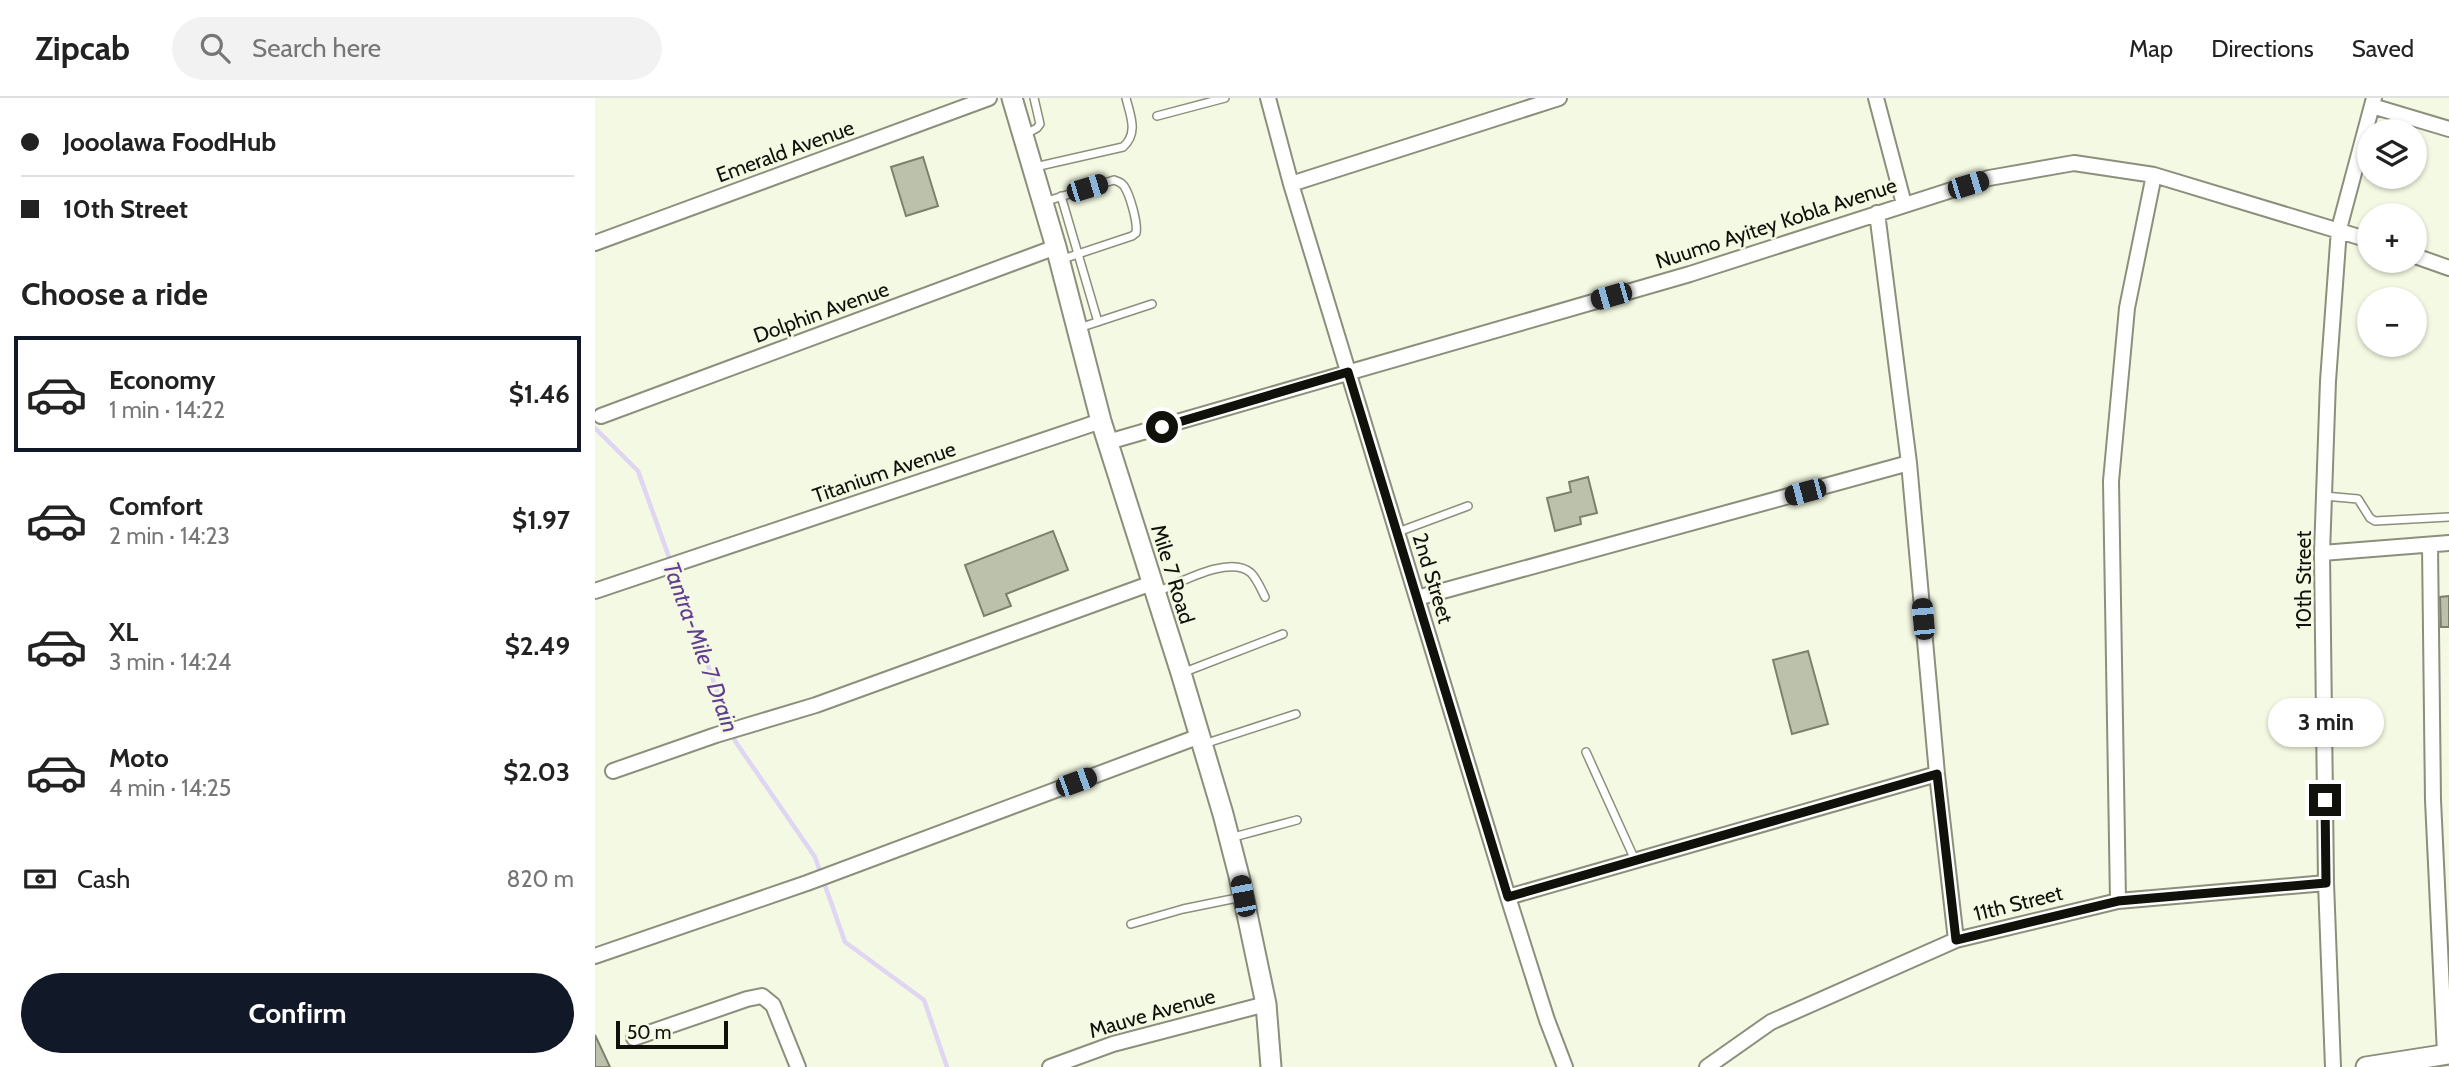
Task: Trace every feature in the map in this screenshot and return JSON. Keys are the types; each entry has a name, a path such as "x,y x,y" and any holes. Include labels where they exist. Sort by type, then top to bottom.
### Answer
{"street":[{"name":"Emerald Avenue","path":"595,243 989,98"},
{"name":"Mile 7 Road","path":"1012,98 1033,167 1052,199 1064,254 1066,287 1101,421 1181,673 1229,838 1266,1004 1271,1067"},
{"name":"2nd Street","path":"1268,98 1291,184 1508,897 1547,1020 1565,1067"},
{"path":"1291,184 1559,98"},
{"path":"1876,98 1904,204"},
{"path":"2373,102 2449,129"},
{"name":"10th Street","path":"2333,1067 2326,883 2322,553 2328,381 2339,229 2373,102"},
{"name":"Nuumo Ayitey Kobla Avenue","path":"1108,442 1690,274 1989,178 2074,163 2154,176 2357,236"},
{"path":"2118,901 2111,481 2127,308 2154,176"},
{"path":"1877,213 1909,463 1937,774 1956,940"},
{"name":"Dolphin Avenue","path":"601,416 1064,254"},
{"path":"2427,260 2449,268"},
{"name":"Titanium Avenue","path":"595,591 1101,421"},
{"path":"1417,598 1909,463"},
{"path":"2322,553 2449,543"},
{"path":"2366,1067 2447,1054 2433,800 2430,545"},
{"path":"613,771 716,735 816,705 1154,588"},
{"path":"595,956 829,876 1201,740"},
{"path":"1508,897 1937,774"},
{"name":"11th Street","path":"1707,1067 1771,1022 1956,940 2118,901 2326,883"},
{"path":"634,1038 762,996 772,1005 798,1067"},
{"name":"Mauve Avenue","path":"1050,1067 1113,1044 1266,1004"}],"lane":[{"path":"1023,135 1037,128 1039,124 1034,98"},
{"path":"1033,167 1123,146 1128,142 1133,126 1126,98"},
{"path":"1157,116 1225,98"},
{"path":"1052,199 1118,181 1124,186 1137,224 1136,233 1064,254 1086,281 1098,322"},
{"path":"1066,287 1086,281"},
{"path":"1077,329 1152,304"},
{"path":"2324,496 2358,499 2369,518 2375,521 2449,517"},
{"path":"1397,532 1468,506"},
{"path":"1154,588 1216,568 1235,566 1253,575 1265,597"},
{"path":"1181,673 1283,634"},
{"path":"1201,740 1296,714"},
{"path":"1586,752 1635,861"},
{"path":"1229,838 1297,820"},
{"path":"1131,924 1243,896"}],"building":[{"path":"923,157 938,206 906,216 891,167"},
{"path":"1588,477 1597,513 1580,517 1581,524 1555,531 1547,498 1571,492 1569,482"},
{"path":"1053,531 1068,570 1006,594 1011,606 984,616 965,565"},
{"path":"2449,596 2449,627 2441,627 2440,597"},
{"path":"1808,651 1828,724 1792,734 1773,660"},
{"path":"595,1035 610,1067 595,1067"}],"waterway":[{"name":"Tantra-Mile 7 Drain","path":"595,428 638,471 735,741 815,857 845,942 924,1000 947,1067"}],"route":[{"path":"1162,427 1348,372 1508,897 1937,774 1956,940 2118,901 2326,883 2325,800"}]}
